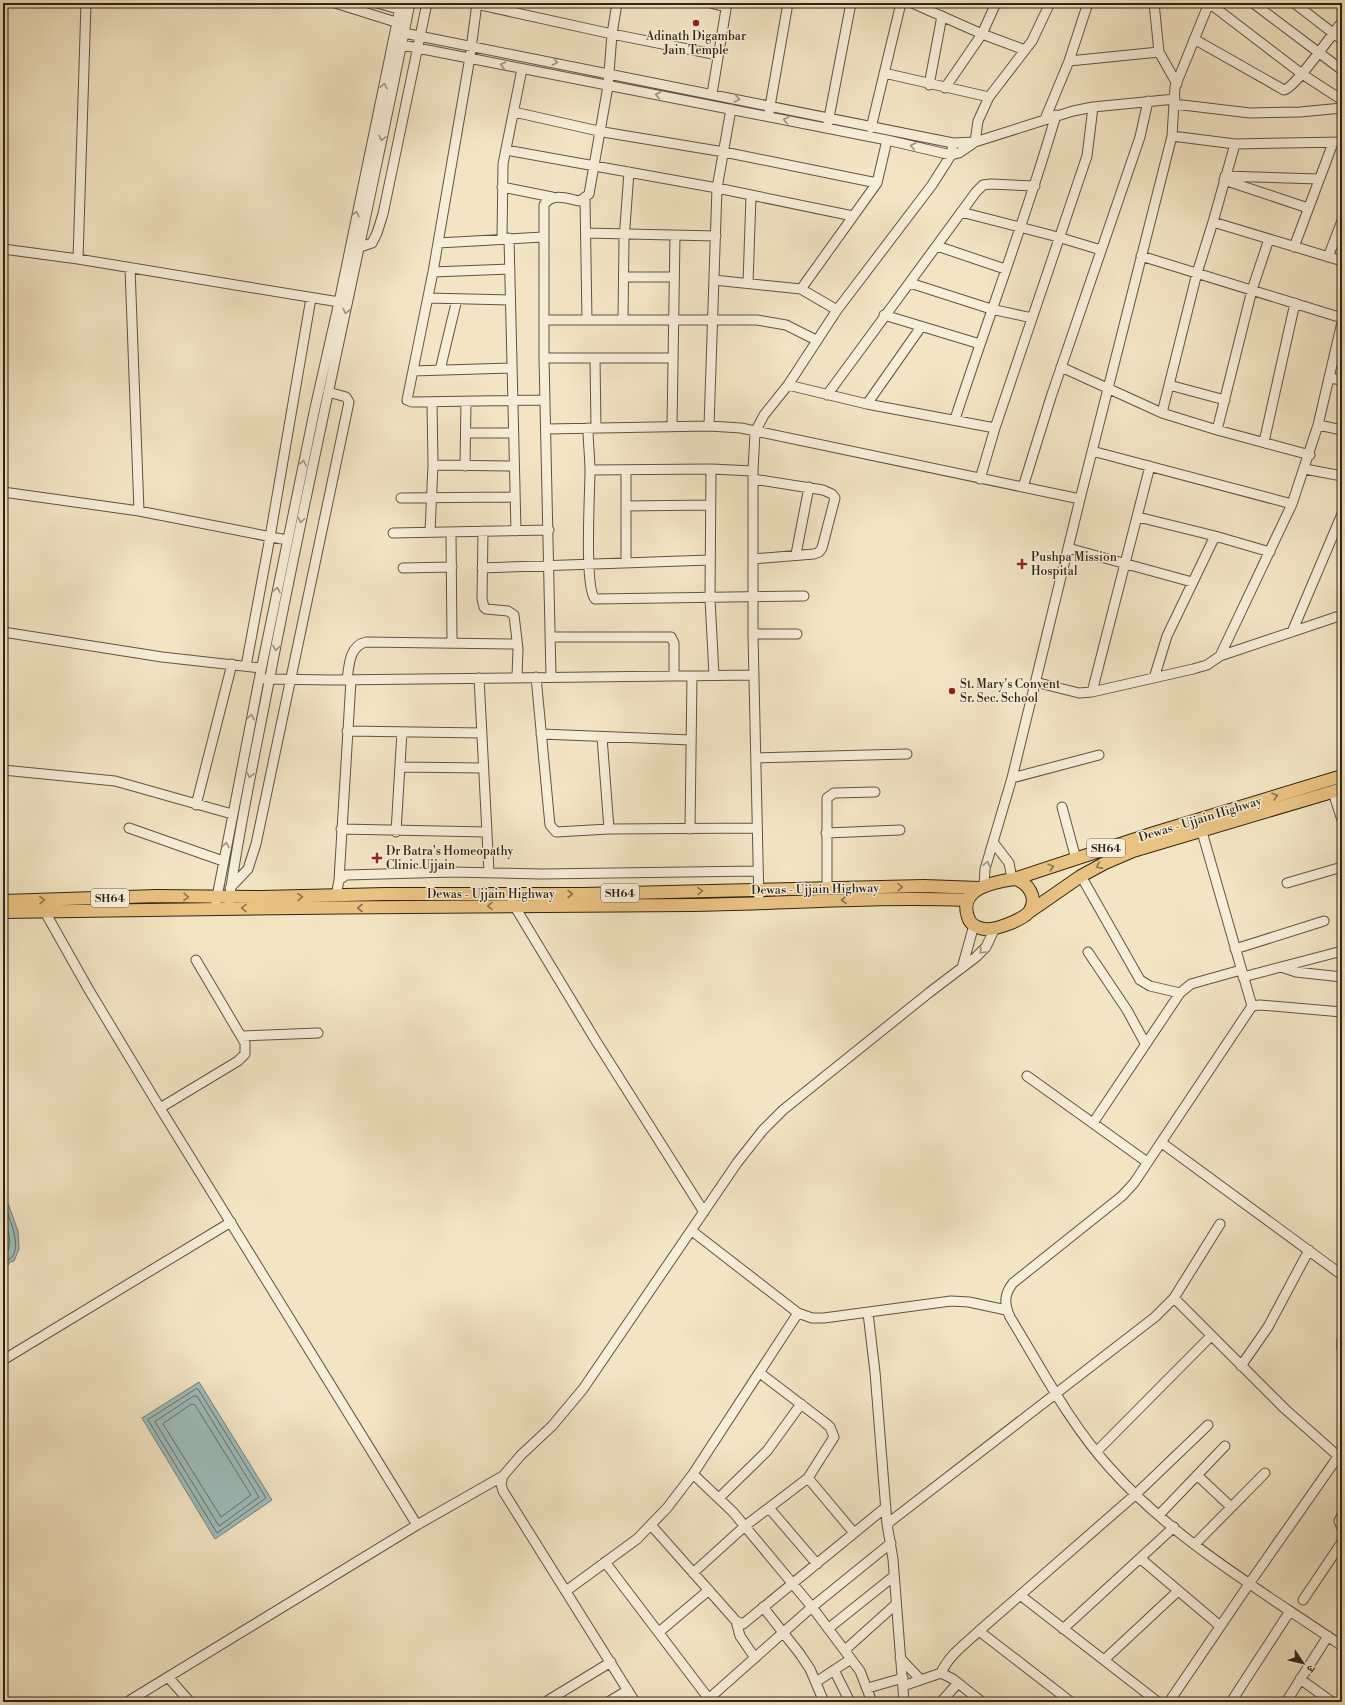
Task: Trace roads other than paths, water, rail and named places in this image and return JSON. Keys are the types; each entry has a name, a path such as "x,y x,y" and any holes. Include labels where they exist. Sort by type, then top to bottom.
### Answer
{"main road":[{"name":"Dewas - Ujjain Highway","path":"974,925 987,930 1021,918 1081,876 1133,851 1342,776"},
{"name":"Dewas - Ujjain Highway","path":"3,901 216,902 229,898 827,889 924,886 982,887 1076,859 1114,845 1200,826 1337,791"},
{"path":"1013,879 1024,882 1032,893 1032,906 1029,912"},
{"path":"974,925 968,920 966,913 967,900 971,894 982,887"},
{"name":"Dewas - Ujjain Highway","path":"229,898 366,908 759,903 900,898 967,900"},
{"name":"Dewas - Ujjain Highway","path":"3,912 45,912 163,902"}],"street":[{"path":"78,259 86,3"},
{"path":"335,3 401,28 420,37 471,45 829,118 871,128 953,143 975,142 1056,115 1093,107 1148,101 1174,102 1250,113 1300,112 1342,108"},
{"path":"216,902 261,668 288,540 319,409 328,392 354,249 405,7 377,3"},
{"path":"354,249 372,243 377,233 393,169 427,3"},
{"path":"587,320 585,199 591,189 599,131 608,86 612,34 617,3"},
{"path":"710,3 727,5 712,94"},
{"path":"768,116 788,3"},
{"path":"828,128 851,3"},
{"path":"871,128 901,3"},
{"path":"912,3 982,34 1025,50"},
{"path":"398,44 828,128 951,155 964,150 975,142 978,121 989,97 1025,50 1041,24 1050,3"},
{"path":"1045,119 1069,61 1088,3"},
{"path":"1154,3 1159,52 1177,84"},
{"path":"982,887 985,869 1012,778 1107,389 1172,136 1174,102 1177,84 1209,3 1302,74 1342,100"},
{"path":"1254,3 1342,70"},
{"path":"1294,3 1342,40"},
{"path":"545,400 512,402 412,402 407,400 434,272 470,57 476,4 612,34 718,55"},
{"path":"945,88 982,34 993,4"},
{"path":"929,84 942,16"},
{"path":"1194,39 1282,89 1288,89 1302,74 1342,22"},
{"path":"1069,61 1159,52"},
{"path":"516,531 511,368 510,269 506,238 502,172 522,69"},
{"path":"884,73 989,97"},
{"path":"1023,487 1061,367 1140,137 1148,101"},
{"path":"980,479 995,428 1058,237 1087,156 1093,107"},
{"path":"709,426 717,188 731,109"},
{"path":"514,112 599,131 724,152 877,183"},
{"path":"955,419 991,309 1035,186 1056,115"},
{"path":"1172,136 1235,144 1338,143 1319,179 1294,247"},
{"path":"801,289 877,183 887,140"},
{"path":"759,903 753,634 753,475 755,432 764,415 788,385 837,310 895,234 951,155 953,143"},
{"path":"1162,413 1197,273 1235,144"},
{"path":"506,150 717,188 853,216"},
{"path":"623,320 624,235 629,172"},
{"path":"1225,178 1319,179"},
{"path":"1225,178 1308,208"},
{"path":"827,394 884,315 983,185 1035,186"},
{"path":"502,187 552,197 580,201 585,199"},
{"path":"748,283 751,196"},
{"path":"551,677 543,237 544,205 547,200 552,197"},
{"path":"961,212 1058,237 1101,250"},
{"path":"1328,257 1342,221"},
{"path":"1213,222 1342,261"},
{"path":"586,233 716,236"},
{"path":"672,426 675,236"},
{"path":"438,242 543,237"},
{"path":"1217,430 1252,290 1269,239"},
{"path":"937,246 1005,269"},
{"path":"3,249 78,259 339,302"},
{"path":"1141,256 1342,318"},
{"path":"130,268 139,511"},
{"path":"434,272 510,269"},
{"path":"229,898 246,790 270,679 339,302 350,272"},
{"path":"624,277 674,277"},
{"path":"714,280 801,289 837,310"},
{"path":"910,282 991,309 1032,318"},
{"path":"246,666 311,298"},
{"path":"428,298 510,300"},
{"path":"440,370 457,299"},
{"path":"1264,442 1295,303"},
{"path":"884,315 980,344"},
{"path":"544,320 712,320 772,322 786,325 816,340"},
{"path":"1220,656 1292,504 1305,469 1318,426 1342,322"},
{"path":"867,404 921,327"},
{"path":"544,358 673,358"},
{"path":"595,358 590,470 589,563 592,596 598,600 804,596"},
{"path":"1061,367 1162,413 1217,430 1310,455"},
{"path":"413,370 511,368"},
{"path":"1329,378 1342,380"},
{"path":"788,385 867,404 955,419 995,428"},
{"path":"1169,385 1225,400"},
{"path":"229,898 248,869 256,844 349,401 346,397 328,392"},
{"path":"430,532 430,497 433,466 432,402"},
{"path":"465,466 466,402"},
{"path":"547,429 672,426 741,428 1080,499"},
{"path":"1318,426 1342,430"},
{"path":"466,433 513,433"},
{"path":"1092,451 1292,504"},
{"path":"433,466 514,466"},
{"path":"1092,692 1150,466"},
{"path":"590,470 711,469 753,475 809,487 829,492 835,498 822,548 819,552 814,554 796,554 753,559"},
{"path":"711,469 710,598 714,675"},
{"path":"1305,469 1342,476"},
{"path":"626,470 626,562"},
{"path":"796,554 809,487"},
{"path":"3,492 139,511 288,540"},
{"path":"401,498 515,497"},
{"path":"626,506 710,505"},
{"path":"1292,632 1342,514"},
{"path":"1138,517 1215,536 1270,552"},
{"path":"393,533 549,530"},
{"path":"483,531 482,568 484,607 486,609 512,612 515,618 517,678"},
{"path":"451,532 452,643"},
{"path":"1154,678 1167,636 1215,536"},
{"path":"1068,548 1192,582"},
{"path":"482,568 589,563 710,560"},
{"path":"403,568 452,567"},
{"path":"1035,682 1079,694 1092,692 1193,669 1207,664 1220,656 1342,616"},
{"path":"3,632 162,657 261,668"},
{"path":"753,634 797,634"},
{"path":"551,637 671,637 674,640 674,676"},
{"path":"336,896 340,880 341,829 351,657 362,643 517,644"},
{"path":"196,805 232,664"},
{"path":"259,680 754,675"},
{"path":"690,829 692,676"},
{"path":"536,677 549,815 553,829 559,833 609,829 757,828"},
{"path":"479,678 489,872"},
{"path":"347,731 482,733"},
{"path":"396,832 402,732"},
{"path":"541,734 691,740"},
{"path":"602,737 609,829"},
{"path":"756,758 907,754"},
{"path":"1012,778 1099,754"},
{"path":"400,767 484,768"},
{"path":"3,770 115,781 153,790 196,805 232,814"},
{"path":"1337,791 1342,820"},
{"path":"827,889 826,802 830,795 875,792"},
{"path":"1062,807 1076,859"},
{"path":"1200,826 1252,1006"},
{"path":"129,828 223,861"},
{"path":"341,829 396,832 487,832"},
{"path":"826,833 900,830"},
{"path":"993,842 1009,863 1013,879"},
{"path":"1287,882 1342,867"},
{"path":"340,880 346,875 489,872 542,874 758,871"},
{"path":"1081,876 1140,980 1150,986 1180,993"},
{"path":"507,894 596,1041 704,1212"},
{"path":"45,912 88,990 417,1525"},
{"path":"1235,949 1324,921"},
{"path":"962,968 974,925"},
{"path":"127,1702 417,1525 503,1476 577,1398 750,1147 783,1110 962,968 986,947 995,928"},
{"path":"1093,1124 1180,993 1191,984 1281,967 1342,950"},
{"path":"1088,952 1127,1010 1146,1043"},
{"path":"160,1108 242,1058 246,1048 241,1036 196,960"},
{"path":"1281,967 1296,972 1342,977"},
{"path":"1342,1012 1260,1005 1252,1006 1134,1183 1122,1196 1013,1283 1007,1291 1005,1302 1006,1310 1057,1393 1079,1427 1110,1468 1159,1515 1195,1544 1249,1584 1342,1646"},
{"path":"241,1036 318,1033"},
{"path":"1027,1076 1147,1162"},
{"path":"1162,1143 1342,1275"},
{"path":"3,1360 231,1222"},
{"path":"888,1524 1155,1318 1174,1298 1220,1224"},
{"path":"692,1231 798,1313 812,1318 868,1313 951,1301 969,1302 1006,1310"},
{"path":"1241,1366 1268,1327 1309,1250"},
{"path":"1174,1298 1285,1410 1338,1456 1342,1467"},
{"path":"566,1590 637,1539 651,1526 693,1474 798,1313"},
{"path":"868,1313 875,1372 886,1508 894,1576 895,1604 903,1682 902,1702"},
{"path":"1097,1451 1211,1336"},
{"path":"1342,1340 1342,1349"},
{"path":"694,1573 744,1526 808,1478 834,1436 830,1427 760,1373"},
{"path":"719,1498 766,1451 801,1404"},
{"path":"868,1688 921,1680 941,1673 946,1662 952,1655 1136,1494 1208,1425"},
{"path":"1159,1515 1225,1446"},
{"path":"1169,1702 1338,1456"},
{"path":"1195,1544 1266,1473"},
{"path":"693,1474 719,1498 812,1606 863,1676 872,1702"},
{"path":"1197,1475 1231,1507"},
{"path":"503,1476 501,1484 503,1491 635,1702"},
{"path":"808,1478 854,1533"},
{"path":"769,1508 817,1564"},
{"path":"651,1526 736,1621 742,1624 886,1508"},
{"path":"1342,1515 1339,1521 1342,1528"},
{"path":"1063,1629 1141,1559 1174,1527"},
{"path":"1303,1600 1342,1542"},
{"path":"605,1562 659,1632 707,1700 812,1606 891,1543"},
{"path":"1141,1559 1220,1626"},
{"path":"828,1628 894,1576"},
{"path":"659,1632 709,1590"},
{"path":"1104,1660 1178,1591"},
{"path":"1020,1595 1158,1702"},
{"path":"845,1650 895,1604"},
{"path":"763,1607 804,1659 824,1702"},
{"path":"1231,1702 1290,1611"},
{"path":"736,1621 740,1636 755,1658"},
{"path":"979,1631 1071,1702"},
{"path":"1286,1702 1328,1636"},
{"path":"900,1658 921,1680"},
{"path":"816,1682 851,1659"},
{"path":"548,1701 610,1662"},
{"path":"834,1670 850,1702"},
{"path":"941,1673 958,1683 982,1702"},
{"path":"168,1677 190,1702"},
{"path":"1300,1679 1332,1702"},
{"path":"941,1702 958,1683"},
{"path":"608,1702 628,1690"}],"water":[{"path":"3,1190 18,1231 19,1249 14,1261 10,1262 3,1273"},
{"path":"199,1382 272,1500 215,1539 142,1418"}],"place":[{"name":"Adinath Digambar Jain Temple","path":"696,23"},
{"name":"Pushpa Mission Hospital","path":"1022,564"},
{"name":"St. Mary's Convent Sr. Sec. School","path":"952,691"},
{"name":"Dr Batra's Homeopathy Clinic Ujjain","path":"377,858"}]}
